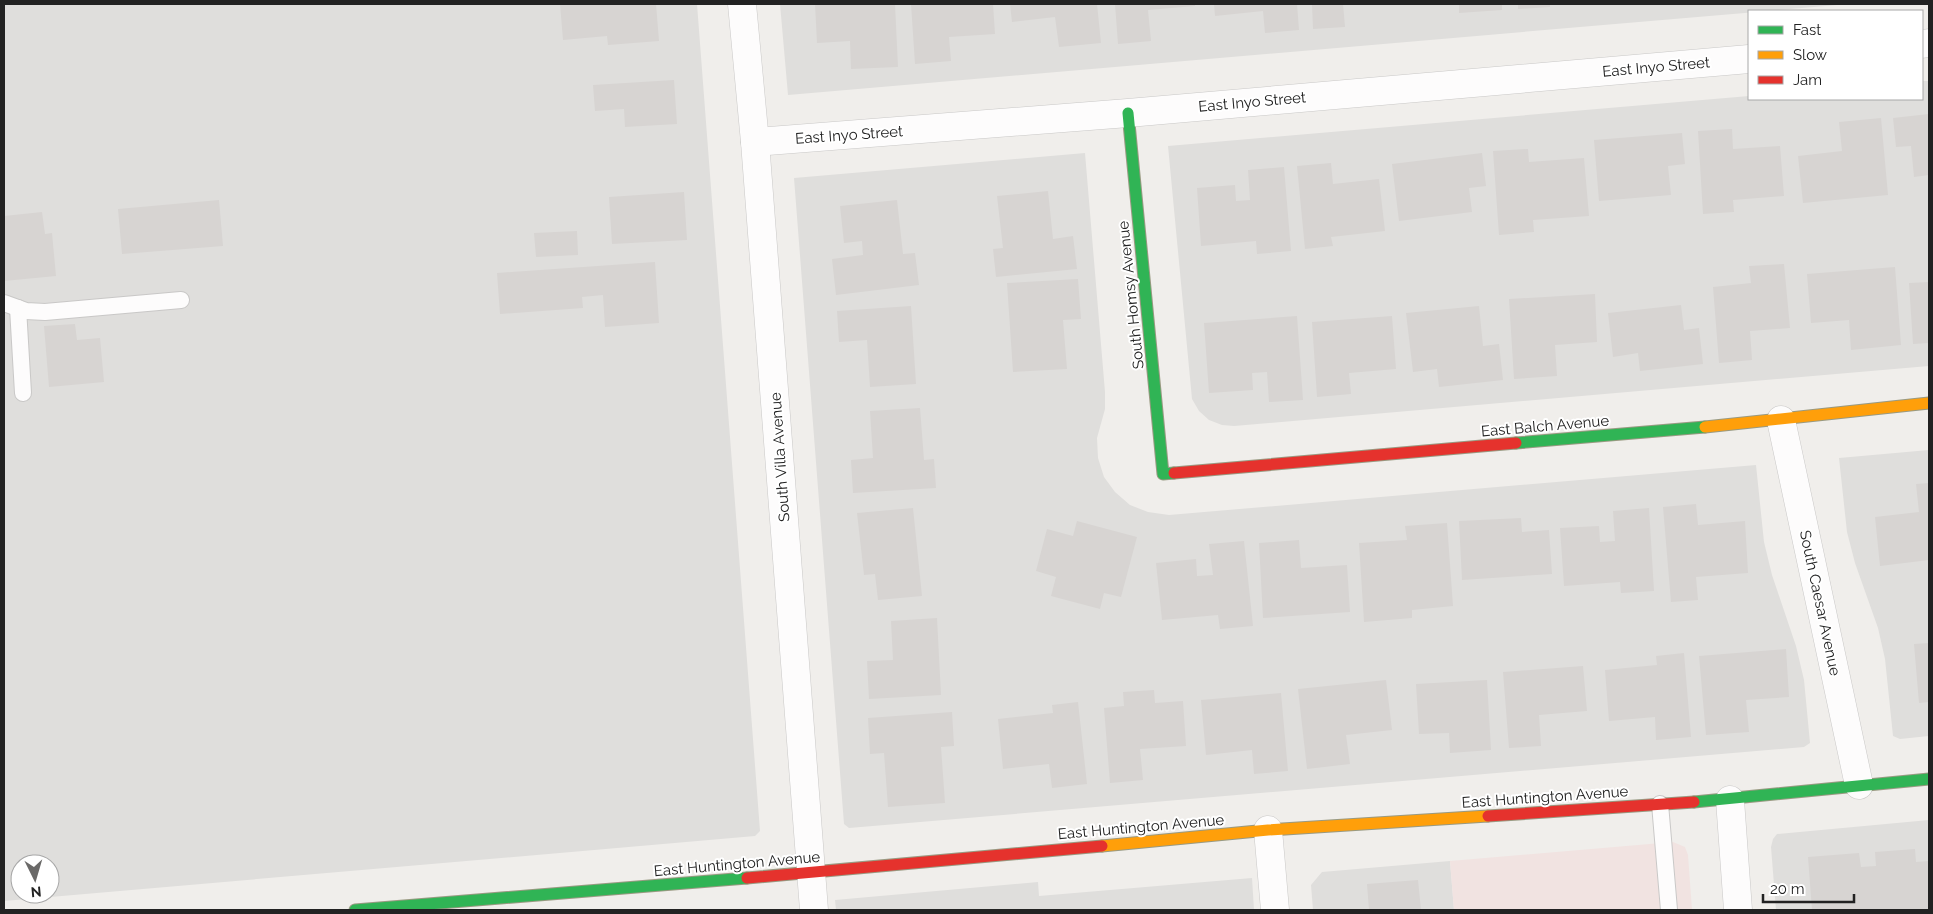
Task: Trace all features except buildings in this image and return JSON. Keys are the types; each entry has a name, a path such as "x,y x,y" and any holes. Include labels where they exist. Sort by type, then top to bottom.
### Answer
{"street":[{"name":"South Villa Avenue","path":"742,4 755,142 814,910"},
{"name":"East Inyo Street","path":"755,142 1128,113 1748,59"},
{"name":"South Homsy Avenue","path":"1128,113 1163,474"},
{"name":"East Balch Avenue","path":"1163,474 1781,420 1929,403"},
{"name":"South Caesar Avenue","path":"1781,420 1859,786"},
{"name":"East Huntington Avenue","path":"355,910 812,872 1268,830 1730,800 1929,779"},
{"path":"1730,800 1738,910"},
{"path":"1268,830 1275,910"}],"lane":[{"path":"23,393 11,305 35,312 56,312 181,300"},
{"path":"1660,804 1670,910"}],"shaded area":[{"path":"4,4 697,4 760,831 755,836 60,896 60,854 10,854 10,900 4,901"},
{"path":"780,4 1849,4 1779,10 1748,10 1748,13 788,95"},
{"path":"1923,81 1929,81 1929,366 1234,426 1222,425 1209,420 1199,411 1192,399 1168,146 1748,96 1748,100 1923,100"},
{"path":"1085,153 1105,392 1105,409 1097,438 1098,458 1104,477 1115,492 1130,505 1148,512 1169,515 1756,465 1764,542 1772,575 1796,646 1804,680 1810,743 1804,747 849,828 844,824 794,178"},
{"path":"1929,450 1929,736 1900,739 1893,736 1885,659 1878,628 1855,563 1847,532 1839,458"},
{"path":"1929,820 1929,910 1776,910 1771,847 1773,839 1777,834"},
{"path":"1673,842 1685,847 1688,855 1692,910 1454,910 1450,861"},
{"path":"1450,861 1454,910 1313,910 1311,885 1322,872"},
{"path":"1252,878 1254,910 836,910 835,900 1038,882 1039,896"}],"traffic: fast":[{"path":"1128,113 1163,474 1174,473"},
{"path":"1516,443 1705,427"},
{"path":"1694,802 1929,779"},
{"path":"355,910 747,878"}],"traffic: slow":[{"path":"1705,427 1929,403"},
{"path":"1102,846 1268,830 1488,816"}],"traffic: jam":[{"path":"1174,473 1516,443"},
{"path":"1488,816 1694,802"},
{"path":"747,878 1102,846"}]}
